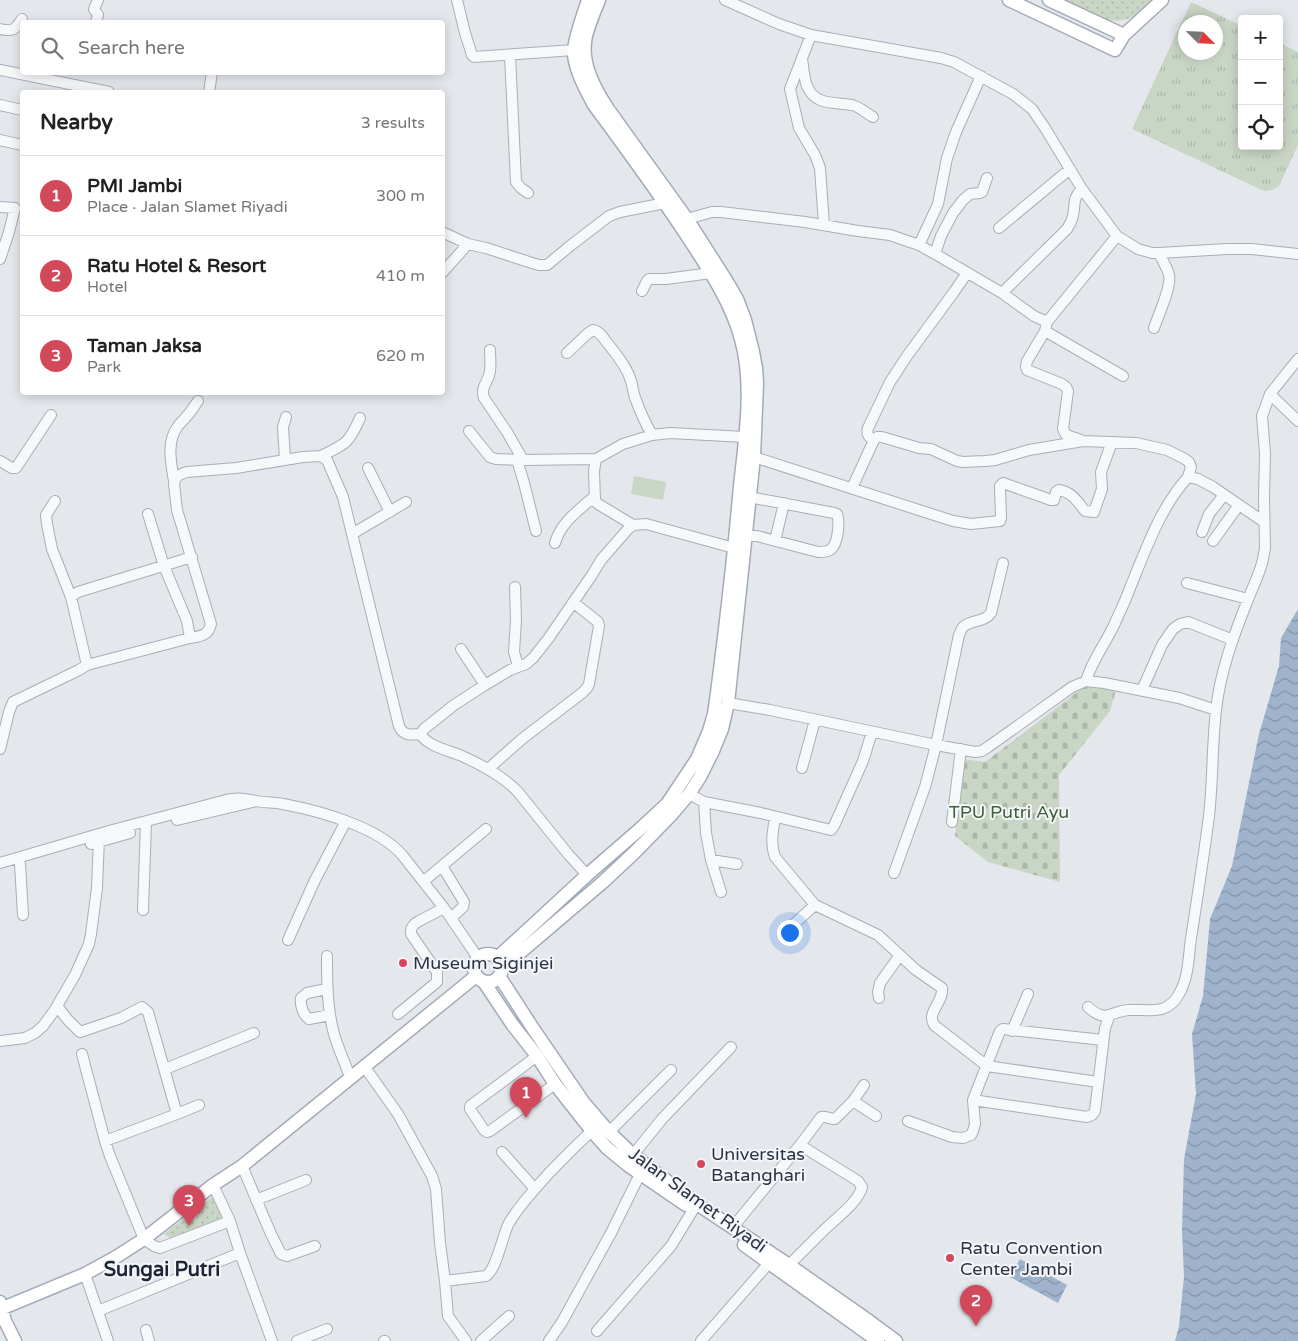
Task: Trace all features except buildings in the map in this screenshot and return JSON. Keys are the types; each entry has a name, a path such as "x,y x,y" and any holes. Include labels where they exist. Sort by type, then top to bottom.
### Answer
{"main road":[{"path":"588,0 579,26 574,50 576,65 586,90 594,105 665,203 711,273 728,304 741,338 746,360 747,383 745,437 734,548 734,603"},
{"path":"499,967 616,870 672,814 700,777 722,728 728,704 732,621 746,536 754,457 757,384 756,368 747,328 737,299 726,280 687,219 598,95 591,80 585,58 585,38 599,0"},
{"path":"1009,0 1115,50 1124,35 1162,0"},
{"path":"1054,1 1124,35"},
{"path":"499,967 493,955 488,954 478,958 474,965 474,971 480,979 492,981 499,967 587,875 640,830 666,804 697,760 714,714 732,621"},
{"name":"Jalan Slamet Riyadi","path":"499,967 592,1131 608,1148 640,1174 870,1334 896,1341"},
{"path":"1,1306 85,1274 144,1239 212,1186 242,1166 364,1066 480,979"},
{"name":"Jalan Slamet Riyadi","path":"480,979 555,1084 579,1106 633,1155 697,1204 790,1265 870,1334"},
{"path":"1,1306 12,1317 23,1341"},
{"path":"1,1306 5,1321 15,1341"}],"street":[{"path":"97,20 98,15 94,9 98,0"},
{"path":"457,0 472,55 480,57 574,50"},
{"path":"725,0 779,24 811,35 942,58 982,76 1013,94 1032,109 1082,189 1117,236 1138,249 1152,253 1252,249 1298,254"},
{"path":"1050,19 1054,1"},
{"path":"0,28 11,31 20,22"},
{"path":"811,35 801,57 790,94 798,128 815,155 820,168 824,226"},
{"path":"510,55 516,182 528,193"},
{"path":"801,57 806,85 811,94 825,102 858,107 873,117"},
{"path":"0,70 20,74"},
{"path":"25,75 99,90"},
{"path":"209,90 212,75"},
{"path":"919,245 938,204 947,158 956,132 982,76"},
{"path":"0,105 20,110"},
{"path":"0,140 20,145"},
{"path":"999,228 1070,169"},
{"path":"935,254 941,236 954,213 970,194 982,192 987,178"},
{"path":"1002,293 1067,229 1074,216 1075,199 1082,189"},
{"path":"445,233 468,244 539,265 547,265 609,216 665,203"},
{"path":"0,207 19,209 0,259"},
{"path":"687,219 712,212 721,212 890,235 919,245 1002,293 1046,327 1123,376"},
{"path":"1083,441 1064,433 1064,417 1068,392 1066,387 1027,370 1026,366 1046,327 1117,236"},
{"path":"445,270 468,244"},
{"path":"1154,328 1169,282 1169,274 1159,253"},
{"path":"642,291 650,279 666,279 711,273"},
{"path":"874,440 868,436 868,428 890,382 966,273"},
{"path":"567,353 593,330 602,335 626,368 635,399 652,435"},
{"path":"490,350 490,373 483,388 484,398 507,432 520,460 536,531"},
{"path":"1088,1006 1096,1014 1109,1017 1126,1010 1156,1010 1168,1007 1180,992 1188,969 1191,935 1209,815 1216,710 1225,664 1263,560 1265,548 1265,458 1262,416 1270,394 1297,363"},
{"path":"1270,394 1298,421"},
{"path":"0,749 13,702 88,665 209,632 212,624 177,510 170,448 172,438 178,426 198,401"},
{"path":"0,461 12,468 16,468 51,415"},
{"path":"286,417 283,427 286,459"},
{"path":"174,481 176,477 184,473 321,456 346,442 353,434 360,418"},
{"path":"469,431 490,457 520,460 596,459 623,444 652,435 670,433 745,437"},
{"path":"852,488 877,437 919,448 931,449 957,461 995,460 1024,451 1083,441 1136,443 1167,450 1189,462 1191,467 1188,477 1162,513 1129,591 1109,635 1089,671 1086,681"},
{"path":"754,457 953,521 971,524 1000,521 1000,486 1003,483 1051,500 1054,500 1056,492 1061,490 1074,497 1085,511 1094,512 1102,489 1101,472 1112,442"},
{"path":"321,456 327,460 343,497 399,726 404,733 410,735 420,734 454,705 485,684 518,666 526,664 538,652 592,576 601,560 633,525 646,524 734,548"},
{"path":"596,459 594,471 596,501 633,525"},
{"path":"368,468 390,512"},
{"path":"1188,477 1198,479 1264,522"},
{"path":"1202,532 1209,514 1224,495"},
{"path":"555,543 558,533 568,520 595,496"},
{"path":"746,536 757,536 818,552 827,552 832,550 836,544 839,522 837,514 749,497"},
{"path":"55,501 46,515 52,549 71,597 88,665"},
{"path":"352,534 406,502"},
{"path":"775,541 784,503"},
{"path":"1213,541 1239,505"},
{"path":"148,514 164,566 188,621 190,638"},
{"path":"71,597 78,592 192,557"},
{"path":"894,873 925,787 936,745 959,635 962,628 966,625 986,619 991,613 1003,563"},
{"path":"1187,583 1248,599"},
{"path":"515,587 516,620 514,652 518,666"},
{"path":"488,769 522,739 587,688 594,660 599,626 598,622 573,602"},
{"path":"1142,690 1162,645 1173,629 1180,624 1188,622 1233,640"},
{"path":"460,649 485,684"},
{"path":"728,704 770,710 975,752 982,751 1072,687 1086,681 1179,698 1216,710"},
{"path":"802,768 815,720"},
{"path":"688,794 704,802 761,813 830,830 863,761 872,732"},
{"path":"420,734 430,743 488,769 514,788 587,875"},
{"path":"952,822 961,749"},
{"path":"0,863 99,838 236,798 283,804 346,821 386,841 400,852 444,908 478,958"},
{"path":"704,802 706,833 711,860 721,892"},
{"path":"775,817 772,849 776,857 815,905 878,935 916,970 942,988 943,994 931,1014 932,1022 986,1066 1098,1082"},
{"path":"288,940 315,880 346,821"},
{"path":"143,910 146,825"},
{"path":"424,881 486,829"},
{"path":"0,869 99,838"},
{"path":"0,1041 25,1038 35,1033 57,1006 75,976 92,934 97,888 99,838"},
{"path":"711,860 738,864"},
{"path":"20,864 23,915"},
{"path":"442,866 464,902 463,908 451,918"},
{"path":"785,932 815,905"},
{"path":"398,1014 436,983 437,972 411,934 411,929 419,920 444,908"},
{"path":"879,998 880,983 900,954"},
{"path":"327,956 327,990 330,1015 334,1035 350,1077"},
{"path":"327,990 304,995 300,1002 308,1019 330,1015"},
{"path":"1012,1031 1028,994"},
{"path":"57,1006 80,1032 121,1018 142,1007 148,1012 177,1114"},
{"path":"973,1100 1087,1117 1092,1116 1095,1111 1103,1040 1109,1017"},
{"path":"908,1121 952,1137 963,1138 970,1135 975,1124 973,1100 998,1032 1003,1030 1103,1040"},
{"path":"165,1069 254,1033"},
{"path":"633,1155 662,1119 731,1047"},
{"path":"82,1054 104,1141 144,1239 160,1248 230,1222"},
{"path":"536,1056 470,1106 470,1109 484,1130 490,1131 555,1084"},
{"path":"364,1066 398,1114 432,1176 436,1189 448,1316 466,1341"},
{"path":"609,1132 670,1070"},
{"path":"733,1227 821,1117 835,1119 853,1101 864,1085"},
{"path":"853,1101 876,1116"},
{"path":"104,1141 199,1105"},
{"path":"445,1281 486,1276 489,1274 494,1266 506,1229 514,1214 579,1142 592,1131"},
{"path":"790,1265 841,1215 860,1193 862,1186 858,1181 800,1145"},
{"path":"502,1152 535,1189"},
{"path":"242,1166 281,1254 288,1256 315,1246"},
{"path":"549,1341 562,1322 611,1233 640,1174"},
{"path":"256,1200 306,1180"},
{"path":"212,1186 230,1222 272,1341"},
{"path":"597,1331 671,1246 693,1210"},
{"path":"98,1311 240,1253"},
{"path":"701,1341 769,1263"},
{"path":"85,1274 108,1341"},
{"path":"481,1341 509,1316"},
{"path":"297,1341 328,1329"},
{"path":"146,1330 149,1341"}],"green space":[{"path":"1063,0 1153,0 1130,18 1120,21 1109,20 1087,13"},
{"path":"1191,2 1219,15 1185,15"},
{"path":"1223,17 1238,24 1238,150 1283,150 1283,45 1298,52 1298,145 1279,186 1272,190 1264,191 1132,129 1178,30 1178,60 1223,60"},
{"path":"634,476 666,482 663,500 631,494"},
{"name":"TPU Putri Ayu","path":"1085,686 1116,690 1110,711 1059,775 1060,882 988,862 955,836 963,759 985,762"},
{"path":"212,1197 224,1217 172,1239 164,1234"}],"water":[{"path":"1298,609 1298,1341 1175,1341 1179,1326 1184,1277 1182,1231 1184,1159 1196,1094 1192,1034 1203,996 1210,919 1232,866 1259,734 1279,666 1281,638"},
{"path":"1020,1259 1067,1285 1058,1303 1010,1277"}],"place":[{"name":"Museum Siginjei","path":"403,963"},
{"name":"PMI Jambi","path":"526,1118"},
{"name":"Universitas Batanghari","path":"701,1164"},
{"name":"Taman Jaksa","path":"189,1226"},
{"name":"Ratu Convention Center Jambi","path":"950,1258"},
{"name":"Ratu Hotel & Resort","path":"976,1326"}],"district":[{"name":"Sungai Putri","path":"162,1269"}]}
